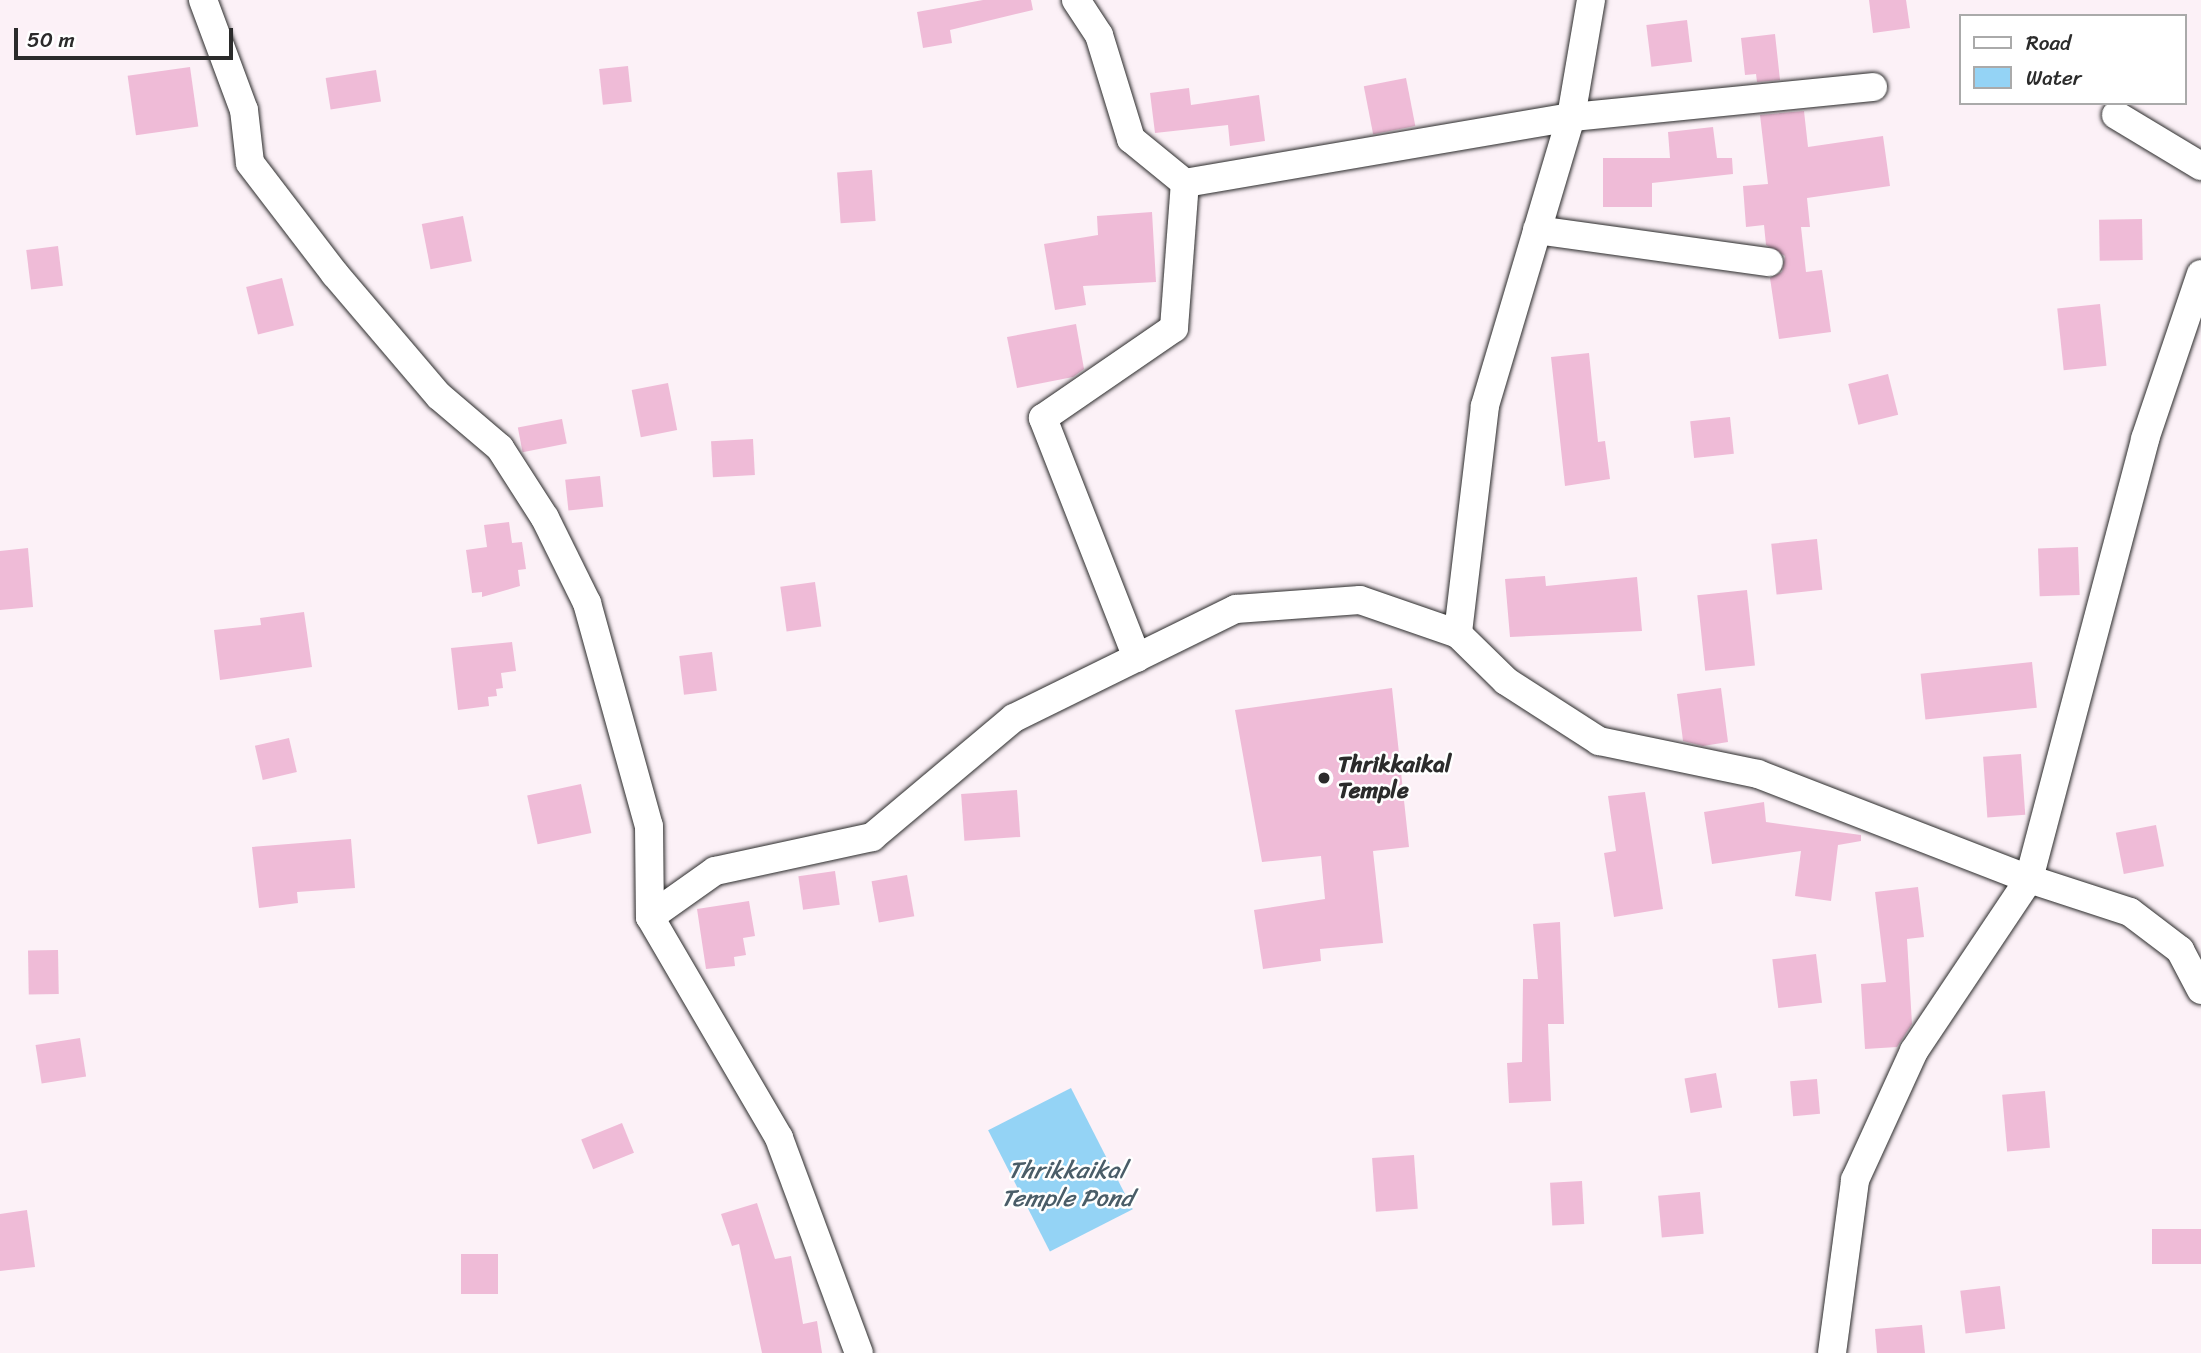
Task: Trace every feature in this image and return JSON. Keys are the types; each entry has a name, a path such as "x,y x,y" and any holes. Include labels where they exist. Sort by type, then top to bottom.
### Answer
{"street":[{"path":"203,0 244,110 250,163 335,274 439,396 500,448 545,518 587,603 649,826 650,918 779,1138 859,1353"},
{"path":"1076,0 1099,35 1131,139 1185,183 1571,117 1873,87"},
{"path":"1458,634 1485,406 1571,117 1591,0"},
{"path":"2116,115 2201,166"},
{"path":"1137,658 1043,418 1174,328 1185,183"},
{"path":"1537,230 1769,262"},
{"path":"1832,1353 1855,1180 1914,1051 2029,879 2145,439 2201,274"},
{"path":"650,918 715,871 872,836 1014,718 1236,609 1360,600 1458,634 1506,681 1599,741 1758,774 2029,879 2130,912 2180,950 2201,990"}],"water":[{"name":"Thrikkaikal Temple Pond","path":"1071,1088 1133,1209 1050,1251 988,1130"}],"building":[{"path":"983,0 1031,0 1033,10 950,30 952,43 923,48 917,12"},
{"path":"1869,0 1906,0 1910,28 1873,33"},
{"path":"1687,20 1692,62 1651,67 1646,25"},
{"path":"1775,34 1780,80 1757,82 1756,74 1745,75 1741,38"},
{"path":"628,66 632,102 603,105 599,69"},
{"path":"190,67 198,126 136,135 128,76"},
{"path":"376,70 381,102 331,110 326,78"},
{"path":"1406,78 1415,126 1373,134 1364,86"},
{"path":"1189,88 1191,105 1259,95 1265,141 1230,146 1228,125 1155,133 1150,93"},
{"path":"1804,111 1808,147 1883,136 1890,186 1807,198 1810,227 1801,227 1806,272 1822,270 1831,332 1779,339 1770,278 1782,272 1785,256 1766,245 1764,225 1746,227 1743,186 1768,184 1760,115"},
{"path":"1713,127 1717,158 1732,158 1733,174 1652,183 1652,207 1603,207 1603,158 1670,158 1668,132"},
{"path":"872,170 876,221 841,223 837,172"},
{"path":"1152,212 1156,282 1083,286 1086,305 1055,310 1044,244 1098,235 1097,216"},
{"path":"463,216 472,261 431,269 422,224"},
{"path":"2142,219 2143,260 2100,261 2099,220"},
{"path":"58,246 63,286 31,290 26,250"},
{"path":"282,278 294,326 258,334 246,287"},
{"path":"2100,304 2106,366 2064,370 2057,308"},
{"path":"1076,324 1084,369 1073,377 1017,388 1007,337"},
{"path":"1589,353 1598,442 1605,441 1610,479 1565,486 1551,357"},
{"path":"1888,374 1898,415 1858,425 1848,384"},
{"path":"668,383 677,430 641,437 632,390"},
{"path":"1730,417 1734,454 1694,458 1690,421"},
{"path":"562,419 567,444 523,452 518,428"},
{"path":"753,439 755,475 713,477 711,441"},
{"path":"600,476 603,507 568,510 565,480"},
{"path":"509,522 512,543 522,542 526,569 518,570 520,586 482,597 482,592 472,593 466,550 487,547 484,525"},
{"path":"1817,539 1822,590 1777,595 1771,544"},
{"path":"2078,547 2080,595 2040,596 2038,548"},
{"path":"28,548 33,607 0,610 0,551"},
{"path":"1545,576 1546,586 1637,577 1642,631 1510,637 1505,579"},
{"path":"815,582 821,627 787,631 780,587"},
{"path":"1747,590 1755,666 1705,671 1697,595"},
{"path":"304,612 312,667 220,680 214,630 261,625 260,618"},
{"path":"512,642 516,671 501,673 503,688 496,689 497,696 488,697 489,706 458,710 451,648"},
{"path":"712,652 717,691 684,695 679,656"},
{"path":"2032,662 2037,708 1925,719 1921,674"},
{"name":"Thrikkaikal Temple","path":"1392,688 1409,847 1373,851 1383,943 1320,949 1321,961 1263,969 1254,910 1325,899 1321,856 1262,862 1235,710"},
{"path":"1721,688 1728,742 1703,746 1683,741 1677,694"},
{"path":"289,738 297,772 263,780 255,746"},
{"path":"2021,754 2025,815 1987,818 1983,757"},
{"path":"581,784 591,833 538,844 527,795"},
{"path":"1017,790 1020,837 964,841 961,794"},
{"path":"1645,792 1663,909 1614,917 1604,853 1616,851 1608,796"},
{"path":"1764,802 1766,822 1861,835 1861,841 1838,845 1831,901 1795,896 1801,851 1712,864 1704,812"},
{"path":"2156,825 2164,866 2124,874 2116,833"},
{"path":"351,839 355,888 297,892 298,903 259,908 252,847"},
{"path":"835,871 840,905 803,910 798,876"},
{"path":"907,875 914,916 879,923 872,881"},
{"path":"1918,887 1924,937 1907,939 1912,1024 1897,1047 1865,1049 1861,984 1886,982 1875,892"},
{"path":"749,901 755,936 743,938 746,955 734,957 735,966 706,969 697,909"},
{"path":"1560,922 1564,1024 1548,1024 1551,1101 1509,1103 1507,1063 1522,1062 1523,979 1538,979 1533,924"},
{"path":"58,950 59,994 29,995 28,951"},
{"path":"1816,954 1822,1003 1778,1008 1772,959"},
{"path":"80,1038 86,1077 42,1084 36,1045"},
{"path":"1716,1073 1722,1107 1691,1113 1684,1079"},
{"path":"1817,1079 1820,1114 1793,1116 1790,1081"},
{"path":"2045,1091 2050,1148 2007,1152 2002,1095"},
{"path":"622,1123 634,1153 593,1169 581,1139"},
{"path":"1414,1155 1418,1209 1376,1212 1372,1158"},
{"path":"1582,1181 1584,1224 1552,1226 1550,1183"},
{"path":"1700,1192 1704,1234 1662,1238 1658,1196"},
{"path":"757,1203 775,1259 791,1256 803,1324 817,1321 822,1353 762,1353 739,1244 732,1246 721,1214"},
{"path":"27,1210 35,1267 0,1271 0,1214"},
{"path":"2152,1229 2201,1229 2201,1264 2152,1264"},
{"path":"461,1254 498,1254 498,1294 461,1294"},
{"path":"2000,1286 2005,1329 1966,1334 1960,1291"},
{"path":"1922,1325 1925,1353 1877,1353 1875,1329"}],"place":[{"name":"Thrikkaikal Temple","path":"1324,778"}]}
